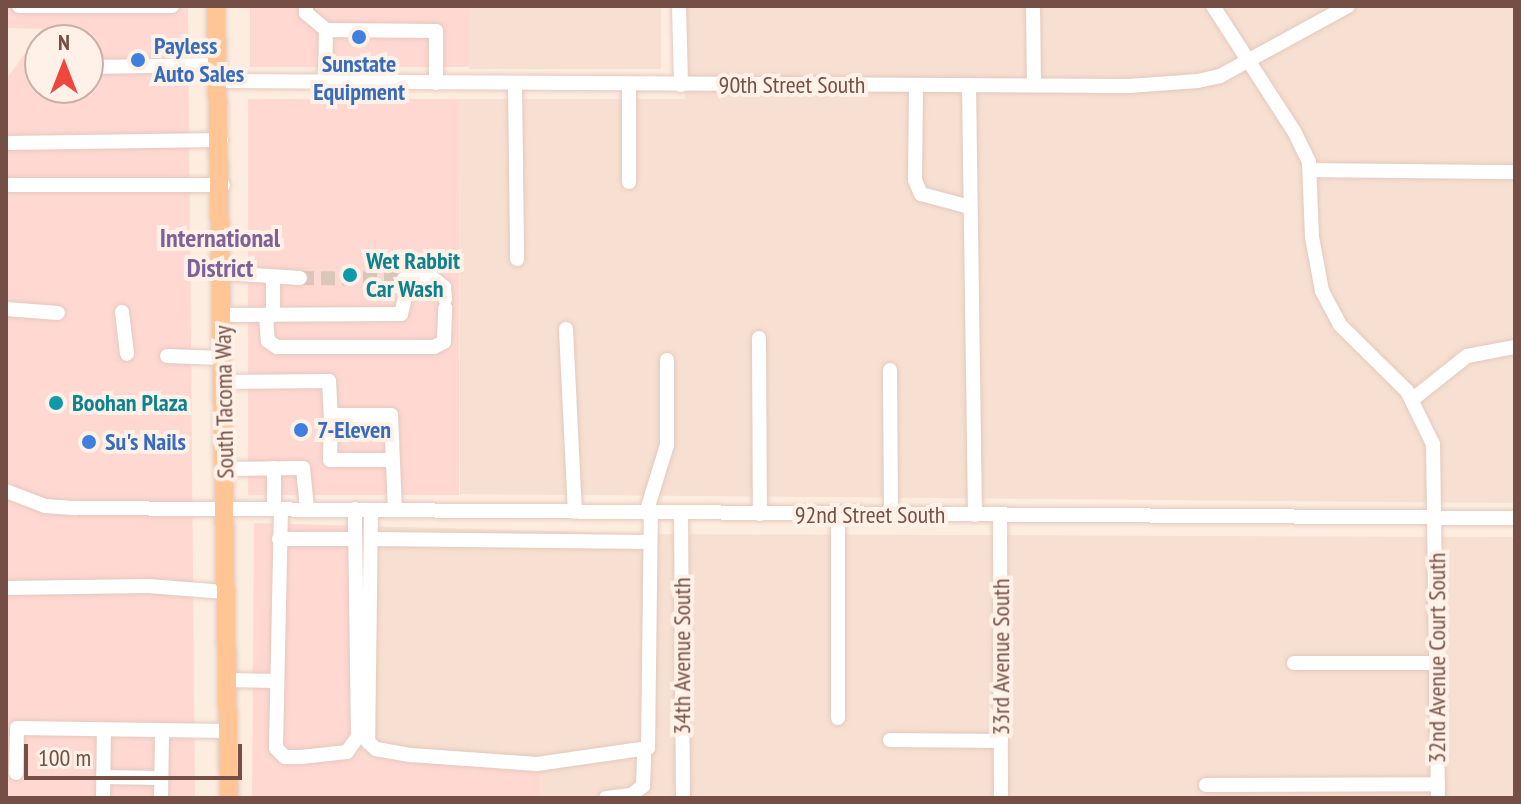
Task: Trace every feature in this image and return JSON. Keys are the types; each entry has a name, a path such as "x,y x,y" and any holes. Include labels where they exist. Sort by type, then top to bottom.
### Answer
{"main road":[{"name":"South Tacoma Way","path":"216,6 223,185 229,798"}],"street":[{"path":"19,6 172,6"},
{"path":"306,6 306,13 326,30 436,31 436,83"},
{"path":"679,6 681,85"},
{"path":"1033,6 1034,85"},
{"path":"1213,6 1294,131 1311,170 1312,237 1322,291 1340,325 1413,399 1467,356 1515,347"},
{"name":"90th Street South","path":"104,68 325,82 1034,85 1198,81 1247,62 1348,6"},
{"path":"325,82 326,30"},
{"path":"515,84 517,259"},
{"path":"629,85 629,182"},
{"path":"916,85 915,180 921,194 970,207"},
{"path":"969,85 975,515"},
{"path":"6,143 221,140"},
{"path":"1311,170 1515,172"},
{"path":"6,185 223,185"},
{"path":"223,273 300,278"},
{"path":"223,315 270,315 401,314 406,279 442,283 444,342 434,347 277,347 268,341 270,315 273,277"},
{"path":"6,309 58,313"},
{"path":"122,312 127,354"},
{"path":"566,329 575,512"},
{"path":"759,338 760,514"},
{"path":"167,356 223,358"},
{"path":"606,798 631,795 643,786 650,542 648,513 667,445 667,360"},
{"path":"890,370 891,515"},
{"path":"224,382 329,381 330,460 393,460"},
{"name":"32nd Avenue Court South","path":"1413,399 1433,444 1437,518 1438,791"},
{"path":"331,415 391,415 395,510"},
{"path":"274,468 279,539 278,754 347,752 356,744 355,509"},
{"path":"225,469 307,471 307,509"},
{"name":"92nd Street South","path":"6,491 57,508 1515,518"},
{"path":"371,510 368,742 376,749 537,764 644,749"},
{"name":"34th Avenue South","path":"681,513 683,798"},
{"path":"838,514 838,718"},
{"name":"33rd Avenue South","path":"1000,515 1001,798"},
{"path":"279,539 353,539"},
{"path":"371,539 650,542"},
{"path":"6,588 148,586 225,592"},
{"path":"1294,663 1437,663"},
{"path":"227,680 276,681"},
{"path":"16,773 17,728 228,731"},
{"path":"103,798 104,730"},
{"path":"161,798 162,731"},
{"path":"890,740 1001,741"},
{"path":"103,777 161,778"},
{"path":"1206,785 1438,791"}],"shaded area":[{"path":"6,6 188,6 195,798 6,798 6,80 24,54 24,104 104,104 104,24 24,24 24,28 6,28"},
{"name":"Sunstate Equipment","path":"250,6 469,6 469,67 250,67"},
{"path":"469,6 661,6 661,69 469,69"},
{"path":"684,6 1515,6 1515,503 460,494 459,99 685,99"},
{"path":"248,99 459,99 459,495 248,495"},
{"path":"254,523 363,526 364,760 435,760 541,773 542,798 252,798"},
{"path":"363,526 655,534 1515,537 1515,798 542,798 541,773 435,760 364,760"}],"tunnel":[{"path":"300,278 401,279"}],"place":[{"name":"Sunstate Equipment","path":"359,37"},
{"name":"Payless Auto Sales","path":"138,60"},
{"name":"Wet Rabbit Car Wash","path":"350,275"},
{"name":"Boohan Plaza","path":"56,403"},
{"name":"7-Eleven","path":"301,430"},
{"name":"Su's Nails","path":"89,442"}],"district":[{"name":"International District","path":"220,253"}]}
